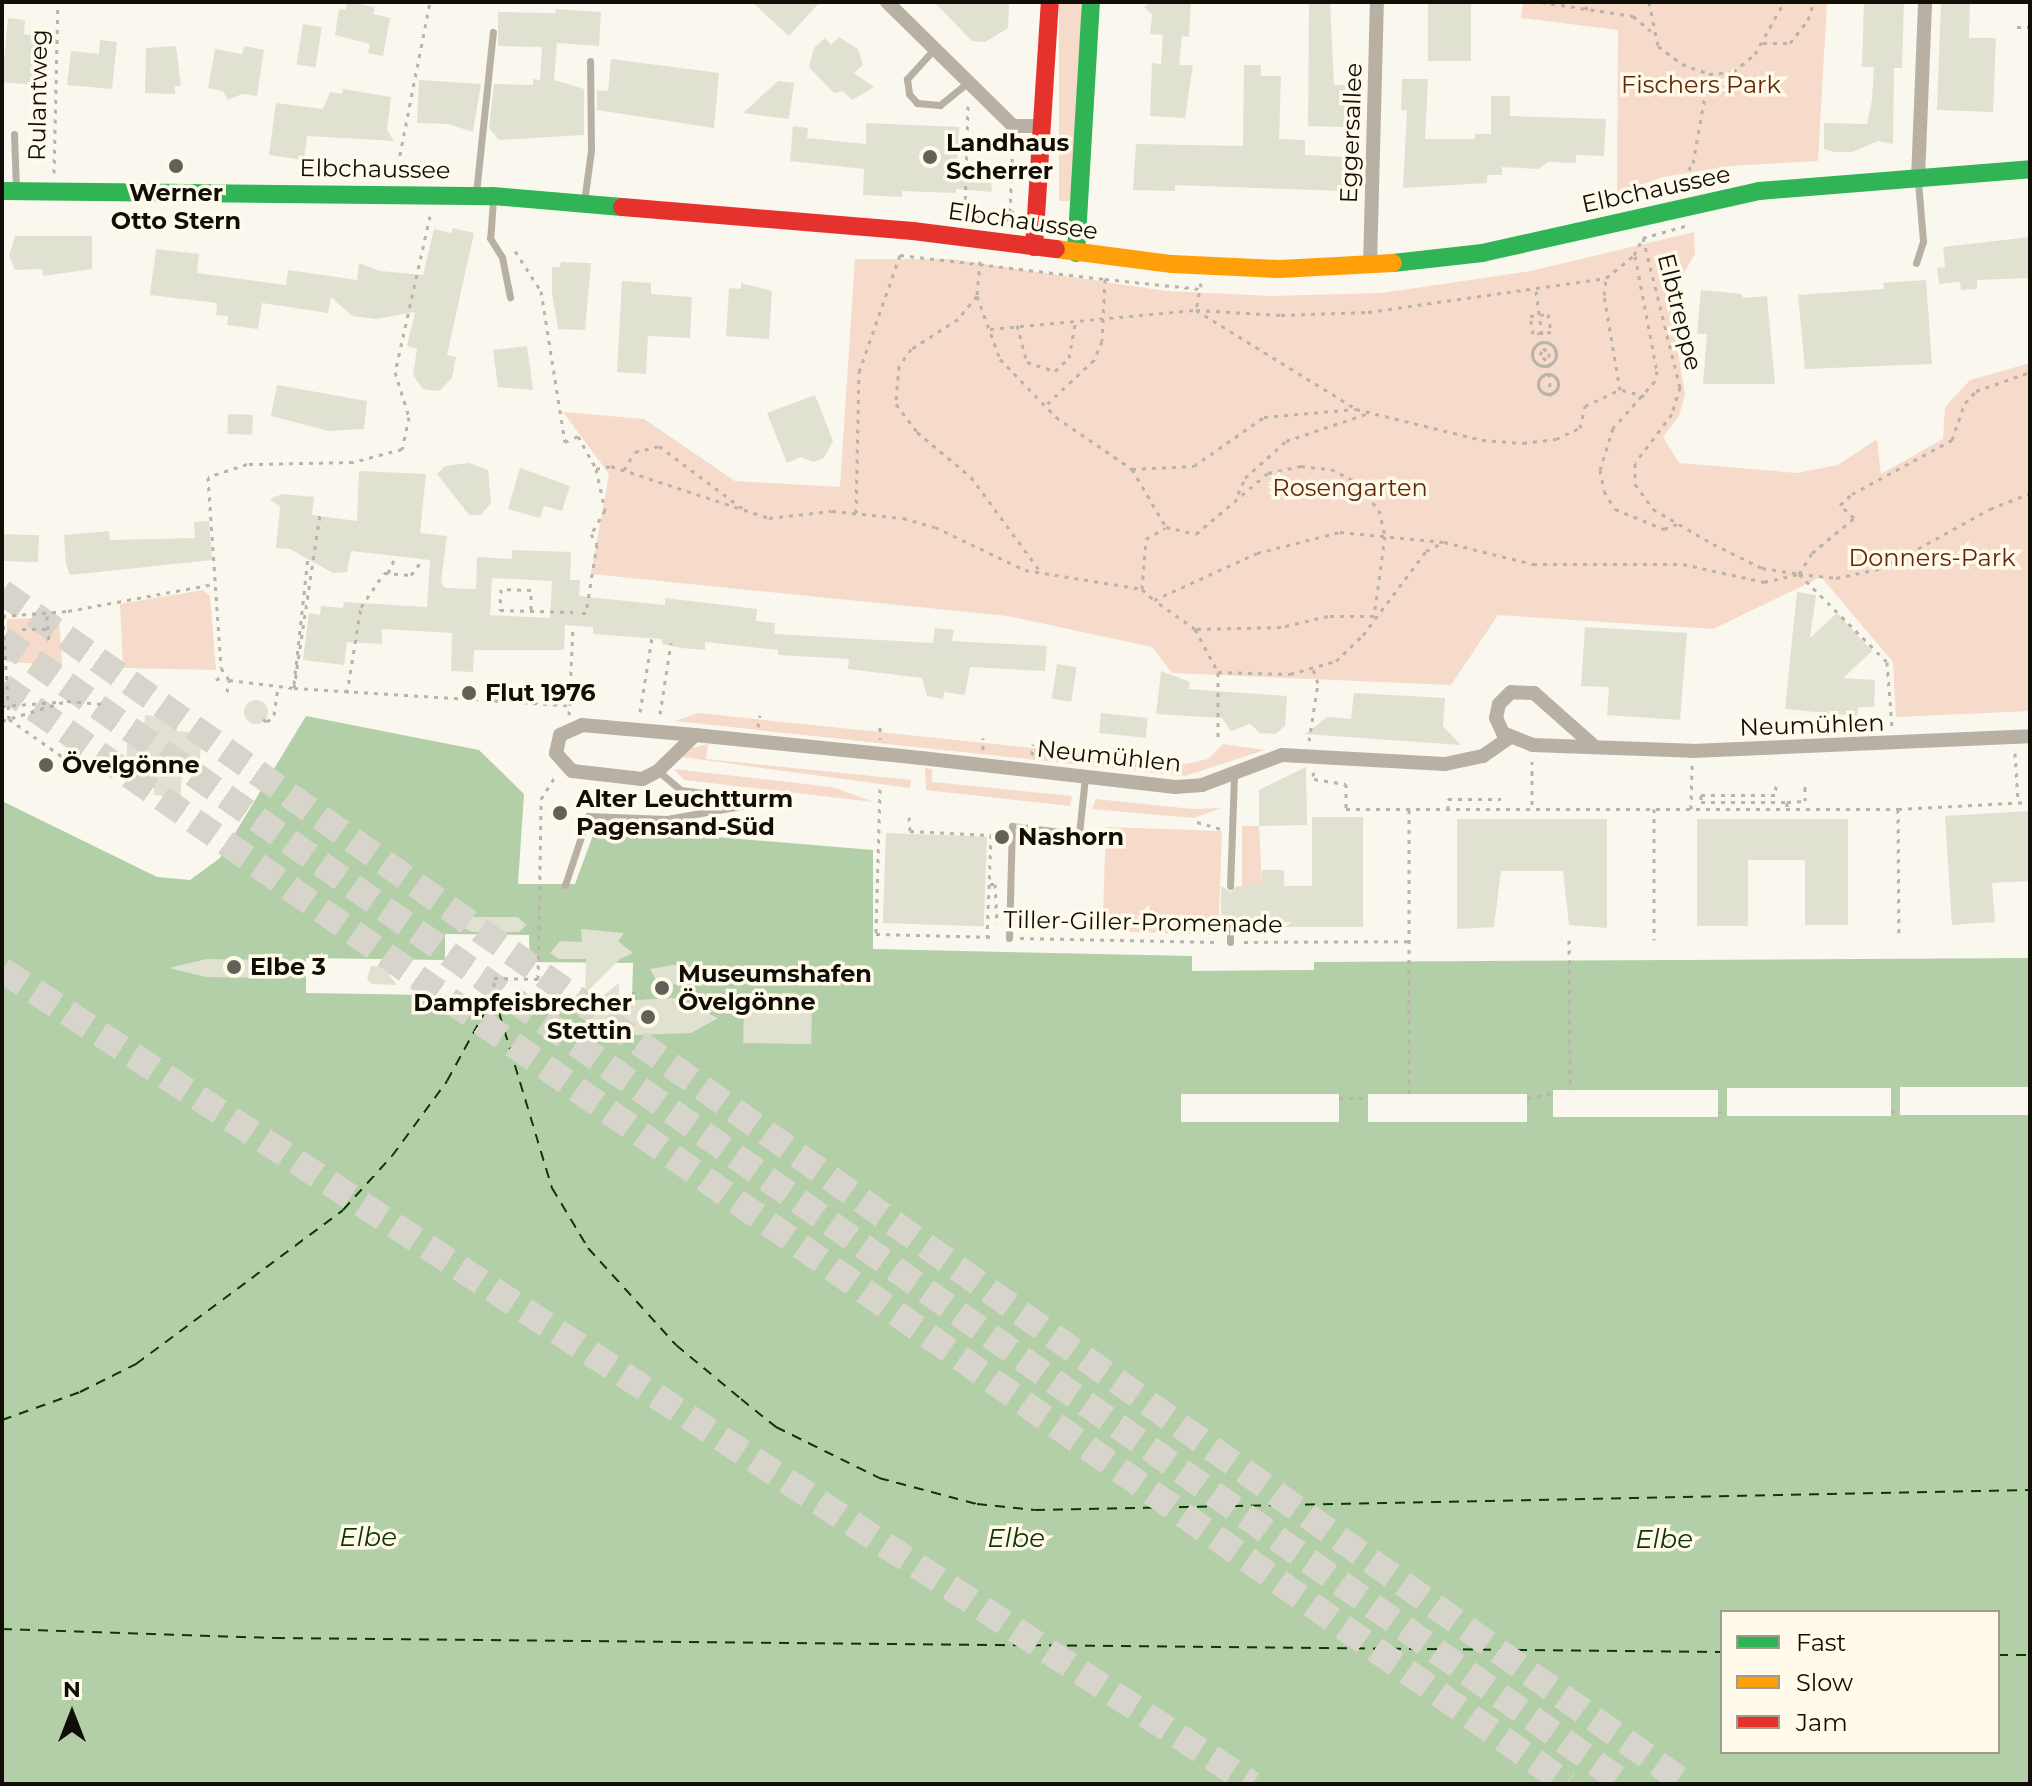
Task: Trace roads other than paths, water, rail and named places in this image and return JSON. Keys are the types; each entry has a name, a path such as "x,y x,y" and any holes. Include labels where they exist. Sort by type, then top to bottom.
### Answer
{"main road":[{"path":"1034,247 1050,2"},
{"path":"1076,253 1091,2"},
{"name":"Elbchaussee","path":"9,190 436,193 850,225 1202,265 1370,266 1482,253 1759,191 2030,169"}],"street":[{"path":"887,2 1013,126 1043,126"},
{"name":"Eggersallee","path":"1370,266 1377,2"},
{"path":"1918,179 1925,2"},
{"path":"1509,738 1496,718 1499,704 1511,692 1527,691 1595,747"},
{"name":"Neumühlen","path":"658,771 642,779 566,768 556,748 571,727 695,735 1175,787 1234,775 1292,754 1427,764 1466,761 1509,738 1532,745 1692,751 2030,736"},
{"path":"658,771 695,735"}],"lane":[{"path":"493,32 484,196 490,238 502,257 510,297"},
{"path":"935,48 907,79 909,94 917,103 940,105 969,81"},
{"path":"583,204 591,137 590,61"},
{"path":"9,190 14,134"},
{"path":"1916,263 1923,241 1918,179"},
{"path":"565,885 588,816 667,819 741,806 717,795 681,790 658,771"},
{"path":"1230,886 1234,775"},
{"path":"1009,938 1012,826 1079,834 1085,777"},
{"path":"1230,927 1230,942"}],"water":[{"name":"Elbe","path":"306,716 479,750 524,794 518,884 575,884 596,827 873,850 873,949 1192,956 1192,971 1314,970 1314,962 2030,958 2030,1784 2,1784 2,801 157,877 190,880 220,858"}],"tunnel":[{"path":"2,592 1686,1784"},
{"path":"2,639 1625,1784"},
{"path":"2,686 1567,1784"},
{"path":"2,970 1252,1784"}],"place":[{"name":"Landhaus Scherrer","path":"930,157"},
{"name":"Werner Otto Stern","path":"176,166"},
{"name":"Flut 1976","path":"469,693"},
{"name":"Övelgönne","path":"46,765"},
{"name":"Alter Leuchtturm Pagensand-Süd","path":"560,813"},
{"name":"Nashorn","path":"1002,837"},
{"name":"Elbe 3","path":"234,967"},
{"name":"Museumshafen Övelgönne","path":"662,988"},
{"name":"Dampfeisbrecher Stettin","path":"648,1017"}],"park label":[{"name":"Fischers Park","path":"1701,85"},
{"name":"Rosengarten","path":"1350,488"},
{"name":"Donners-Park","path":"1932,558"}]}
